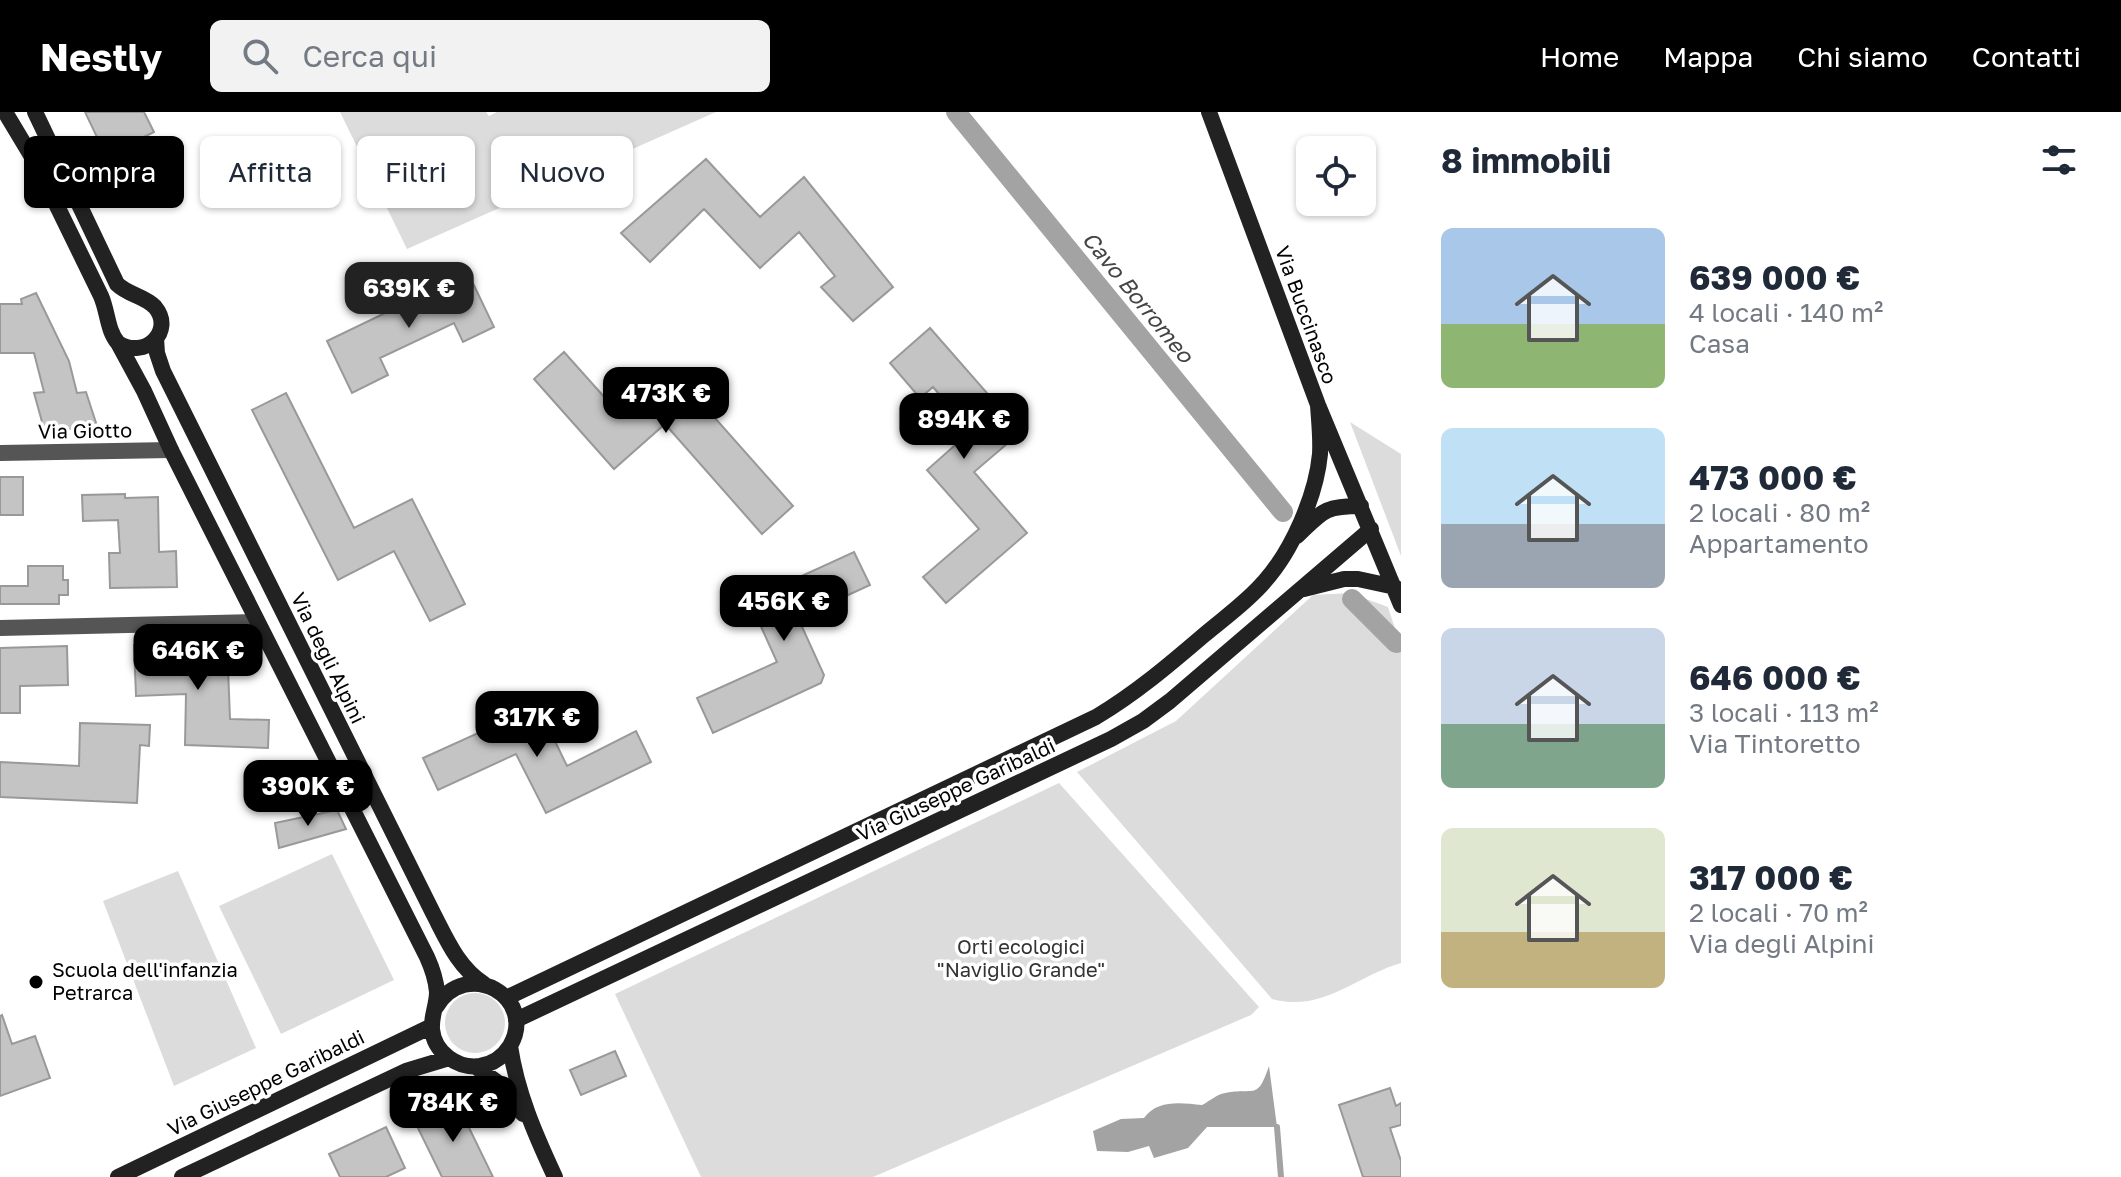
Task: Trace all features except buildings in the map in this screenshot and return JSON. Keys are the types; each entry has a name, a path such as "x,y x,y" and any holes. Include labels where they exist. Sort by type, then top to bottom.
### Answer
{"street":[{"path":"5,112 38,167 101,296 109,329 144,391 427,957 435,979 436,1007 432,1026 437,1044 449,1058 462,1065 476,1067 497,1082 531,1125"},
{"path":"35,112 112,277 122,290 155,307 159,314 161,323 156,338 143,348 134,350 118,343"},
{"name":"Via Buccinasco","path":"1209,112 1318,405 1401,605"},
{"path":"109,320 117,305 124,300 140,298"},
{"name":"Via degli Alpini","path":"156,338 163,371 426,900 453,952 471,975 484,984"},
{"path":"1291,542 1314,488 1320,453 1318,405"},
{"name":"Via Giotto","path":"0,453 171,450"},
{"path":"1291,542 1322,512 1337,506 1361,506"},
{"name":"Via Giuseppe Garibaldi","path":"516,1020 1143,721 1371,529"},
{"name":"Via Giuseppe Garibaldi","path":"506,998 1096,717 1152,680 1246,599 1263,583 1291,542"},
{"path":"1299,590 1344,579 1395,587"},
{"path":"0,628 257,622"},
{"path":"436,1007 446,993 470,983 496,989 513,1008 515,1033 510,1046 496,1060 476,1067"},
{"name":"Via Giuseppe Garibaldi","path":"118,1177 432,1026"},
{"path":"510,1046 531,1125 555,1177"},
{"path":"182,1177 406,1071 449,1058"}],"green space":[{"path":"340,112 486,112 489,116 497,112 716,112 633,149 633,136 491,136 491,208 499,208 407,249 387,208 475,208 475,136 357,136 357,147"},
{"path":"1350,422 1401,454 1401,556"},
{"path":"1350,593 1388,607 1401,647 1401,963 1323,997 1290,1002 1272,999 1077,772 1176,721 1313,595"},
{"name":"Orti ecologici \"Naviglio Grande\"","path":"1059,783 1259,1007 1251,1015 873,1177 701,1177 615,994"},
{"path":"332,854 394,980 281,1034 219,906"},
{"path":"178,871 256,1048 174,1086 103,901"},
{"path":"475,993 487,995 496,1002 503,1011 503,1035 496,1044 487,1051 475,1053 463,1051 454,1044 447,1035 445,1023 447,1011 454,1002 463,995"}],"shaded area":[{"path":"1269,1066 1277,1127 1207,1127 1188,1148 1154,1158 1149,1146 1128,1152 1097,1151 1093,1131 1121,1119 1144,1118 1163,1105 1202,1105 1222,1094 1254,1090 1261,1084"}],"waterway":[{"name":"Cavo Borromeo","path":"956,112 1283,512"},
{"name":"Cavo Borromeo","path":"1352,599 1396,643"},
{"path":"1277,1127 1281,1177"}],"place":[{"name":"Scuola dell'infanzia Petrarca","path":"36,982"}]}
